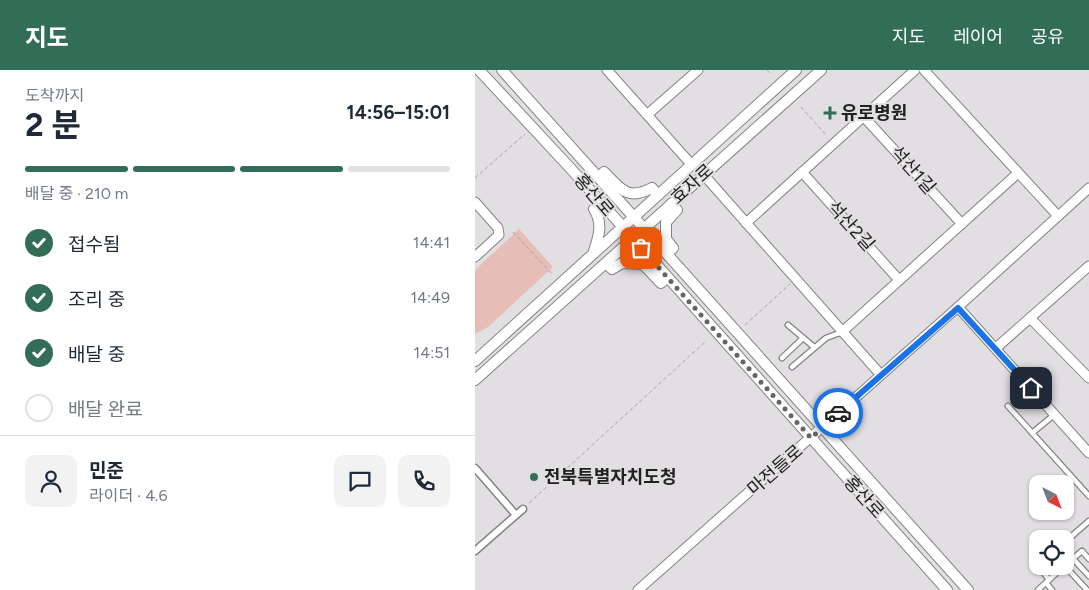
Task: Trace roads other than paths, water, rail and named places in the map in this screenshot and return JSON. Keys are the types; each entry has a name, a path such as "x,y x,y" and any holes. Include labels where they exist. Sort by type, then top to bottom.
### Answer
{"street":[{"name":"홍산로","path":"502,70 969,590"},
{"path":"607,70 691,164"},
{"path":"648,114 698,70"},
{"name":"효자로","path":"475,361 796,70"},
{"name":"효자로","path":"475,380 821,70"},
{"path":"746,223 832,142 915,70"},
{"path":"924,70 1058,216"},
{"name":"홍산로","path":"478,73 600,202 947,590"},
{"name":"석산1길","path":"863,116 962,224"},
{"path":"599,178 604,172 629,194 640,195 652,188 658,194"},
{"name":"석산2길","path":"802,172 899,280"},
{"path":"842,332 1018,173"},
{"path":"703,174 880,374"},
{"name":"마전들로","path":"638,590 823,428 880,374 958,308 1089,188"},
{"path":"475,202 498,228 499,235 475,257"},
{"path":"593,254 600,228 599,217 594,209 600,202"},
{"path":"667,254 673,248 667,238 667,222 677,210 671,204"},
{"path":"606,262 612,269 621,263 643,264 661,283 667,278"},
{"path":"996,348 1088,269"},
{"path":"958,308 1089,453"},
{"path":"1030,318 1089,378"},
{"path":"475,468 516,514"},
{"path":"475,551 523,509"}],"lane":[{"path":"789,325 802,339 814,347"},
{"path":"792,367 826,338 842,332"},
{"path":"782,358 802,339"},
{"path":"1008,406 1089,496"},
{"path":"1032,433 1054,414"},
{"path":"1074,534 1089,521"},
{"path":"1074,557 1082,550 1089,559"},
{"path":"1074,559 1089,576 1081,583"},
{"path":"1044,575 1052,590"},
{"path":"1038,590 1054,575"},
{"path":"1073,575 1087,590"}],"place":[{"name":"유로병원","path":"830,113"},
{"name":"전북특별자치도청","path":"534,477"}]}
